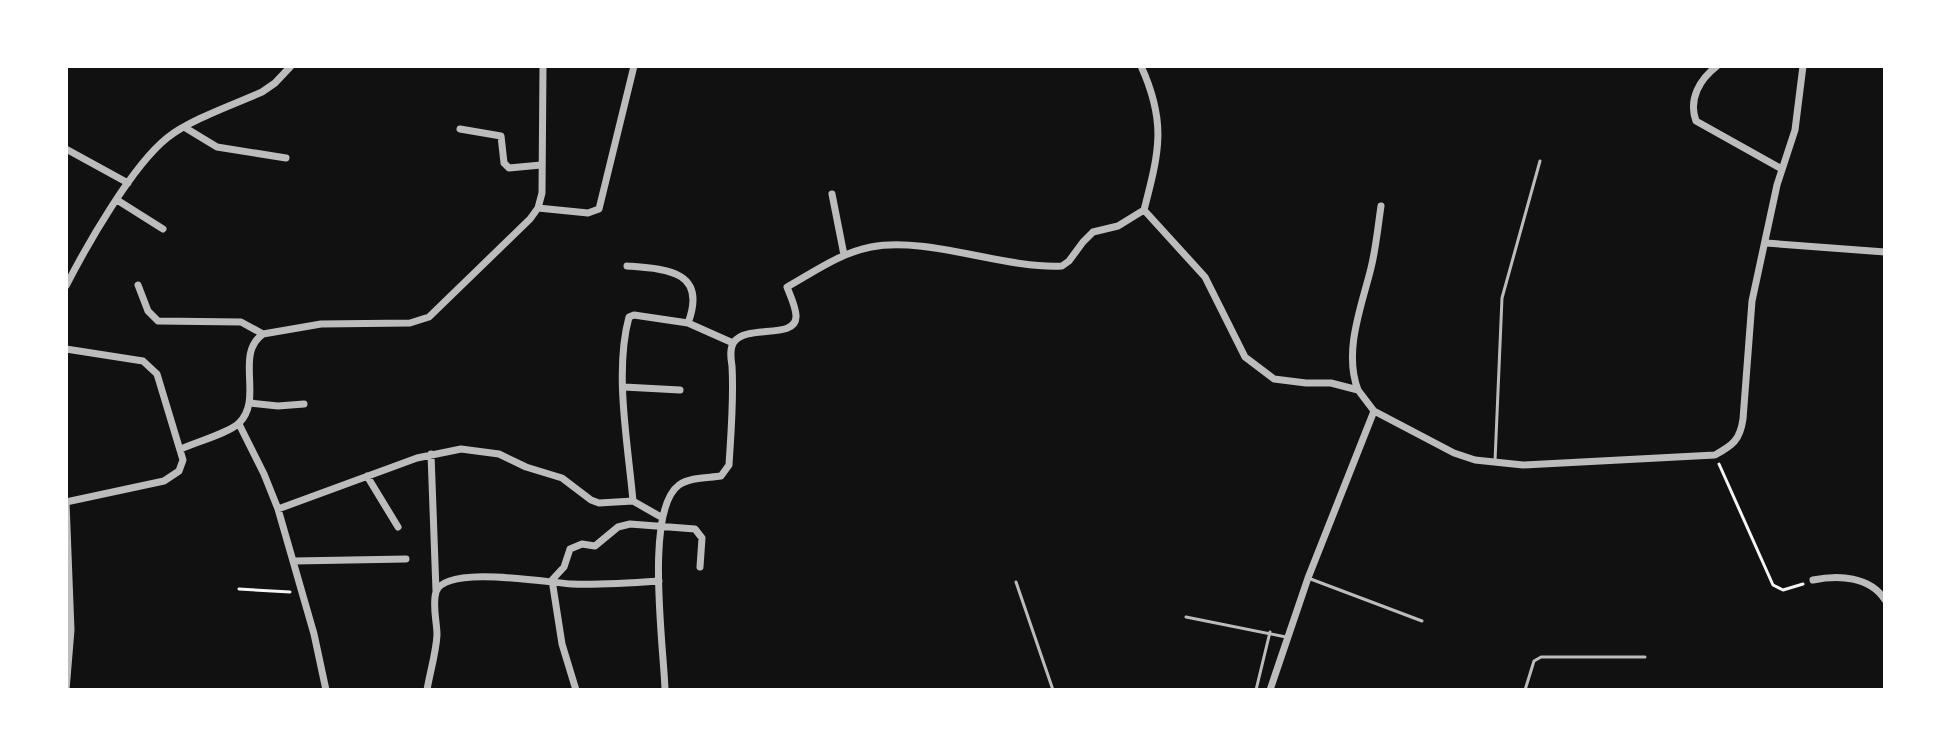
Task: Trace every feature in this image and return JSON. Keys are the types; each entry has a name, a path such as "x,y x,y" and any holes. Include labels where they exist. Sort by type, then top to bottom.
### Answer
{"street":[{"path":"66,286 117,200 152,152 184,127 262,92 291,66"},
{"path":"181,449 239,424 250,403 251,349 263,334 321,324 410,323 429,317 492,257 538,208 542,193 543,66"},
{"path":"538,208 588,213 599,209 634,66"},
{"path":"665,690 659,581 661,517 680,484 721,476 729,465 733,343 743,335 790,327 797,318 787,287 844,255 874,247 917,247 1062,266 1087,236 1118,226 1144,210 1159,147 1159,132 1156,108 1141,66"},
{"path":"1717,66 1702,79 1698,88 1694,113 1696,121 1782,169"},
{"path":"1381,206 1372,265 1355,330 1354,374 1358,390 1374,411 1454,453 1475,460 1523,465 1715,455 1734,445 1741,434 1752,301 1782,169 1795,130 1803,66"},
{"path":"184,127 217,147 286,158"},
{"path":"460,129 501,136 504,163 509,168 541,165"},
{"path":"66,149 128,183"},
{"path":"832,194 844,255"},
{"path":"117,200 163,229"},
{"path":"1144,210 1205,277 1245,357 1274,379 1331,383 1358,390"},
{"path":"1766,243 1885,252"},
{"path":"627,266 673,270 681,276 692,290 693,310 688,323"},
{"path":"138,285 148,311 158,321 241,322 263,334"},
{"path":"633,501 624,387 625,331 631,315 688,323 733,343"},
{"path":"66,349 143,361 152,367 157,374 183,460 179,471 164,481 66,502 71,630 66,690"},
{"path":"624,387 680,390"},
{"path":"250,403 278,406 304,404"},
{"path":"1270,690 1286,637 1374,411"},
{"path":"239,424 278,509 322,663 326,690"},
{"path":"278,509 431,454 461,449 486,451 562,478 599,503 633,501 661,517"},
{"path":"427,690 437,637 431,454"},
{"path":"367,476 398,527"},
{"path":"552,580 564,567 570,549 582,544 595,546 618,527 630,524 698,530 702,538 700,567"},
{"path":"294,561 406,559"},
{"path":"1813,580 1835,575 1860,581 1881,593 1885,600"},
{"path":"436,591 448,581 491,576 569,584 659,581"},
{"path":"552,580 562,644 576,690"}],"lane":[{"path":"1495,461 1502,298 1540,161"},
{"path":"1308,578 1422,621"},
{"path":"1016,582 1053,690"},
{"path":"1186,617 1286,637"},
{"path":"1256,690 1270,632"},
{"path":"1525,690 1534,661 1541,657 1645,657"}],"path":[{"path":"1715,455 1773,585 1783,590 1813,580"},
{"path":"239,589 302,593"}]}
